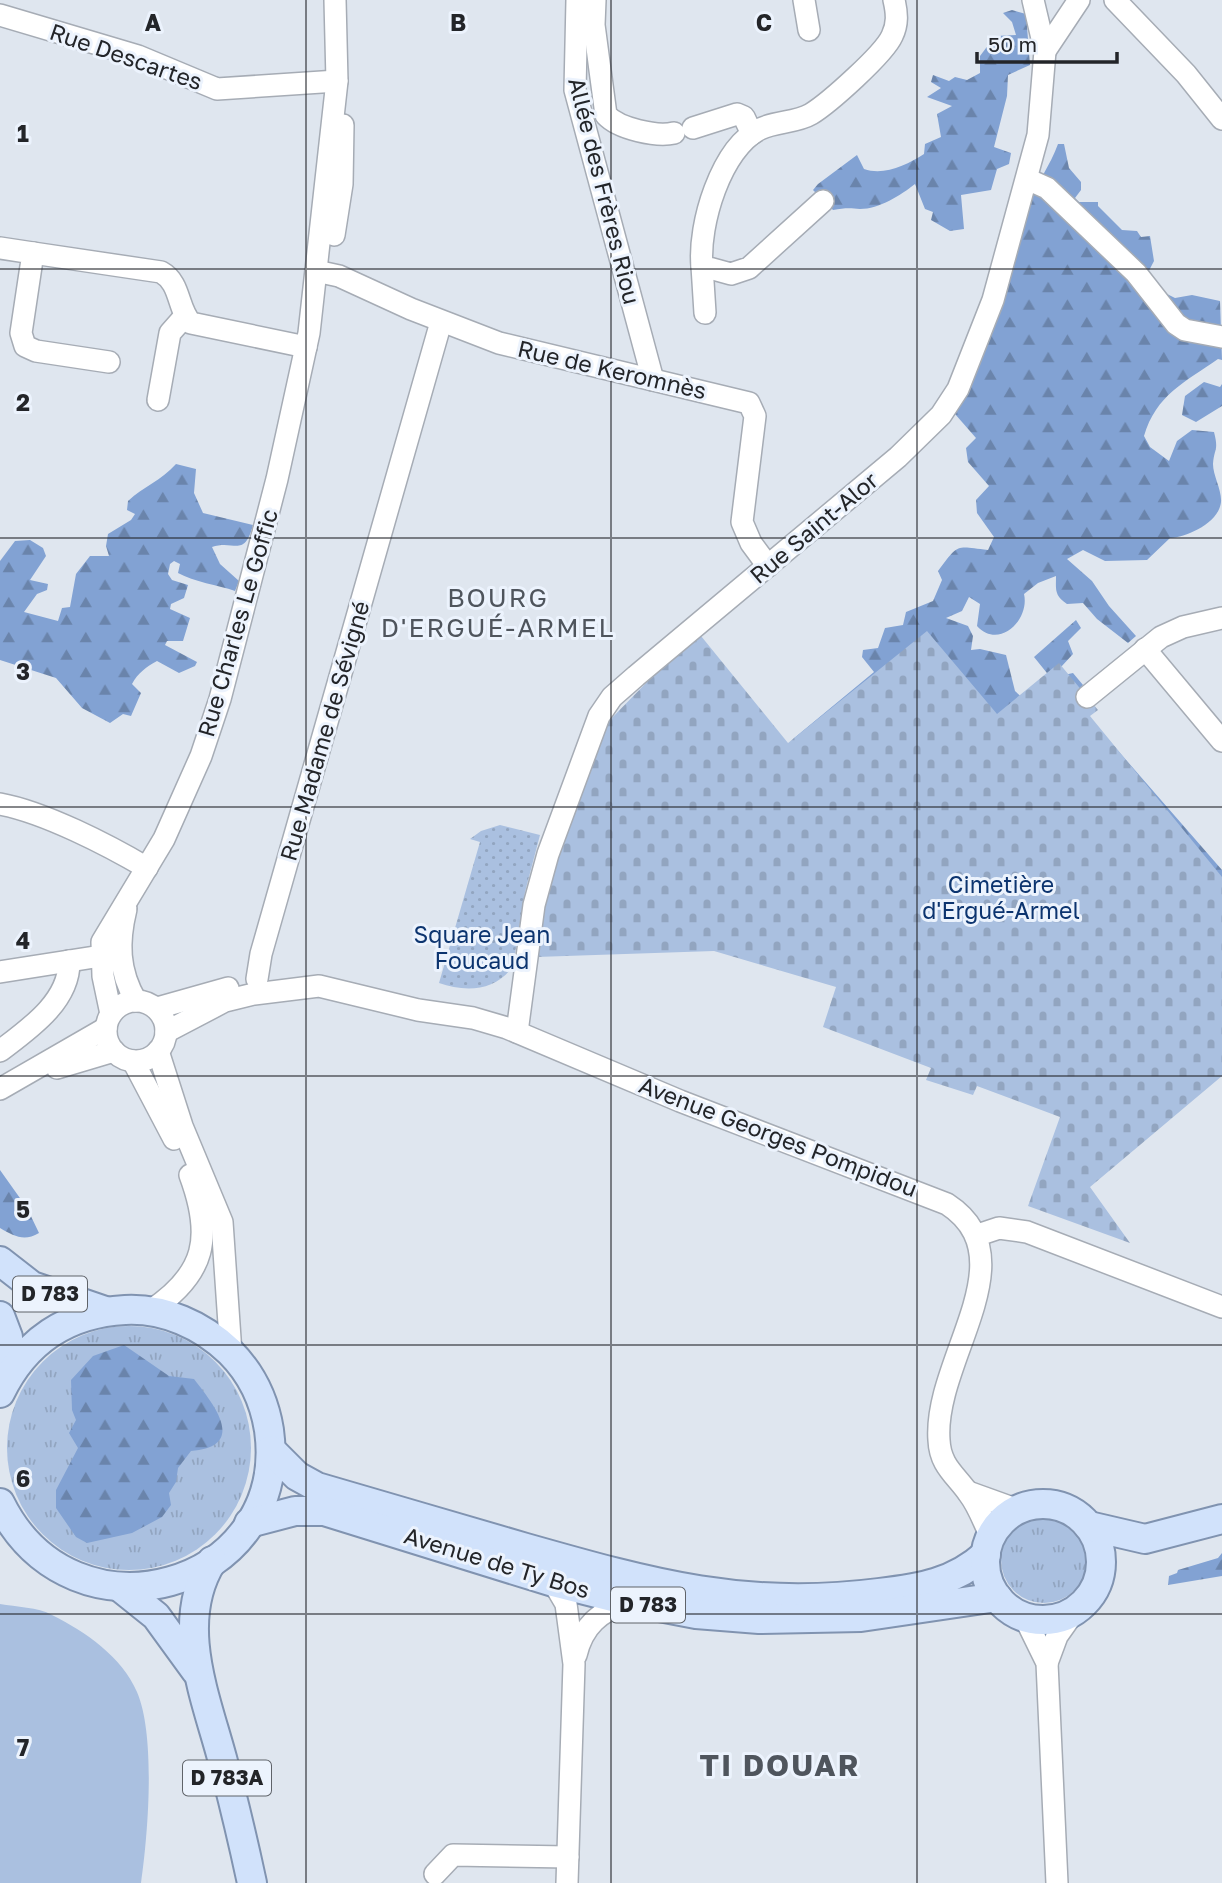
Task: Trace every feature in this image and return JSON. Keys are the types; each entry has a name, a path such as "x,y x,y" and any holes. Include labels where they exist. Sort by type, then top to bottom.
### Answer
{"main road":[{"name":"D 783","path":"0,1261 32,1286 108,1311"},
{"path":"0,1503 13,1545 64,1572 86,1582 121,1588 169,1583 212,1561 249,1523 264,1487 271,1450 261,1396 251,1376 231,1353 201,1328 150,1311 108,1311 78,1318 50,1331 27,1350 4,1384"},
{"name":"D 783","path":"0,1316 8,1337 4,1384"},
{"name":"Avenue de Ty Bos","path":"271,1450 297,1476 317,1487 629,1577 715,1595 775,1599 837,1597 915,1588 957,1577 988,1546"},
{"path":"1044,1504 1057,1505 1069,1510 1089,1526 1098,1541 1102,1559 1100,1576 1090,1596 1074,1612 1050,1620 1025,1618 1009,1610 997,1597 987,1577 988,1546 1007,1517 1018,1510 1044,1504"},
{"name":"Avenue de Ty Bos","path":"249,1523 295,1511 324,1511 554,1582 628,1601 696,1614 793,1619 883,1615 997,1597"},
{"path":"1100,1576 1145,1539 1222,1519"},
{"path":"1089,1526 1145,1539"},
{"name":"D 783A","path":"212,1561 203,1576 195,1606 198,1674 252,1883"},
{"name":"D 783A","path":"121,1588 156,1616 198,1674"}],"street":[{"name":"Rue Charles Le Goffic","path":"109,1021 101,956 108,929 147,868 186,794 213,721 271,507 308,340 323,272 337,81 335,0"},
{"name":"Allée des Frères Riou","path":"577,0 573,60 575,90 653,380"},
{"path":"595,0 596,45 606,115 617,124 665,135 737,114 744,117 752,134"},
{"path":"804,0 809,30"},
{"path":"705,313 702,266 705,233 721,174 730,156 752,134 764,127 811,114 887,47 897,25 894,0"},
{"name":"Rue Saint-Alor","path":"517,1032 543,868 603,708 636,676 898,457 949,405 968,369 985,325 1041,120 1045,51 1033,0"},
{"path":"1063,0 1072,0"},
{"path":"1045,51 1079,0"},
{"path":"1115,0 1186,74 1222,119"},
{"name":"Rue Descartes","path":"0,15 138,56 217,89 337,81"},
{"path":"1027,179 1047,188 1136,273 1153,290 1176,324 1185,330 1222,337"},
{"path":"702,266 731,274 749,268 823,201"},
{"path":"0,248 161,272 173,283 185,316 191,323 207,329 308,340"},
{"path":"33,253 21,333 23,343 36,351 109,362"},
{"name":"Rue de Keromnès","path":"323,272 441,321 528,352 742,400 754,410 742,522 751,543 768,566"},
{"path":"158,400 170,333 185,316"},
{"name":"Rue Madame de Sévigné","path":"262,986 265,941 441,321"},
{"path":"1087,697 1170,632 1222,618"},
{"path":"1145,649 1222,741"},
{"path":"0,804 18,808 102,843 147,868"},
{"name":"Rue Charles Le Goffic","path":"128,900 119,953 125,979 136,1001"},
{"path":"0,972 101,956"},
{"path":"0,1051 25,1031 61,993 69,980 69,961"},
{"name":"Rue Saint-Alor","path":"490,1022 512,999 525,971"},
{"name":"Avenue Georges Pompidou","path":"157,1008 289,978 418,1010 490,1022 680,1101 937,1198 961,1213 978,1235"},
{"path":"24,1078 124,1056 142,1060 162,1042 213,1006 262,986"},
{"path":"0,1089 24,1078 109,1021 126,1002 136,1001 157,1008 162,1042 182,1126 222,1222 231,1353"},
{"path":"109,1021 109,1045 124,1056 158,1104 188,1170 203,1221 202,1246 194,1269 182,1287 150,1311"},
{"path":"988,1546 968,1492 944,1463 938,1426 948,1375 980,1286 982,1253 978,1235 999,1228 1027,1232 1222,1307"},
{"path":"968,1492 1018,1510"},
{"path":"554,1582 566,1604 574,1664 567,1883"},
{"path":"574,1664 583,1635 594,1618 628,1601"},
{"path":"1057,1883 1047,1663 1057,1636 1074,1612"},
{"path":"1025,1618 1047,1663"},
{"path":"435,1874 453,1855 568,1857"}],"green space":[{"path":"1012,10 1026,14 1030,65 1008,75 1007,96 994,147 1011,153 1009,164 997,169 991,190 961,195 964,229 950,231 931,220 933,212 925,209 915,184 875,207 833,210 813,190 857,155 864,169 887,170 924,154 925,144 941,137 937,114 952,106 927,97 941,88 931,82 933,75 949,81 955,77 967,80 980,73 980,56 995,36 1016,35 1012,22 1003,13"},
{"path":"1058,144 1064,144 1069,168 1081,182 1081,190 1075,198 1079,202 1098,202 1098,206 1122,230 1137,231 1141,237 1150,236 1154,261 1143,282 1175,298 1192,295 1220,301 1222,360 1218,359 1173,391 1156,410 1144,436 1150,447 1169,461 1177,441 1192,430 1214,432 1216,446 1213,469 1221,502 1215,516 1201,528 1170,538 1147,560 1105,561 1083,550 1067,559 1092,581 1109,606 1136,636 1128,643 1097,619 1083,603 1067,604 1063,601 1057,592 1056,576 1038,583 1024,594 1025,604 1018,622 1003,633 986,633 977,626 980,604 969,597 962,611 946,618 968,626 973,636 971,650 980,649 1006,655 1015,691 1028,703 1055,683 1034,657 1076,620 1081,628 1068,641 1073,654 1061,667 1064,675 1073,673 1083,685 1075,694 1086,714 1222,870 1222,914 793,739 874,672 862,657 863,650 878,648 885,628 903,625 906,612 933,601 942,580 938,571 950,555 958,548 988,550 994,537 977,513 976,500 989,486 968,462 966,448 976,438 955,414 1027,204"},
{"path":"1204,382 1220,387 1222,384 1222,406 1196,422 1182,415 1185,396"},
{"path":"176,464 196,469 194,493 203,513 253,525 250,535 242,545 212,547 220,564 239,581 235,591 184,576 178,573 180,564 174,561 170,564 168,574 172,580 188,585 184,598 171,604 170,609 190,618 183,641 167,641 165,645 197,662 195,666 179,673 157,661 149,666 132,684 141,693 131,716 123,714 110,723 82,708 56,678 0,660 0,561 15,541 30,540 43,548 46,556 30,580 48,584 47,590 37,594 24,612 58,621 62,608 70,607 76,574 90,556 109,556 106,546 108,534 131,520 135,514 127,510 128,501"},
{"name":"Cimetière d'Ergué-Armel","path":"927,631 997,714 1059,663 1098,710 1090,716 1222,877 1222,1076 1090,1187 1130,1243 1028,1206 1060,1117 977,1086 973,1095 926,1080 931,1068 823,1027 836,987 714,951 536,957 549,882 605,725 648,681 701,636 788,743"},
{"name":"Square Jean Foucaud","path":"500,825 540,835 525,892 513,966 498,981 479,988 459,988 439,983 480,842 470,839 481,831"},
{"path":"0,1170 27,1208 39,1233 34,1236 15,1235 0,1228"},
{"path":"117,1326 141,1326 187,1340 207,1353 224,1370 242,1401 249,1424 249,1472 237,1506 224,1526 207,1543 187,1556 164,1565 141,1570 117,1570 71,1556 51,1543 34,1526 21,1506 12,1483 7,1460 7,1436 21,1390 34,1370 51,1353 71,1340 94,1331"},
{"path":"124,1345 169,1376 194,1379 217,1412 222,1433 218,1441 208,1448 191,1451 178,1468 176,1482 169,1493 171,1505 162,1517 132,1533 87,1543 76,1537 56,1508 56,1490 78,1448 69,1433 76,1420 72,1410 71,1380 93,1356"},
{"path":"1044,1517 1068,1524 1080,1536 1087,1560 1080,1584 1068,1596 1044,1603 1020,1596 1008,1584 1001,1560 1008,1536 1020,1524"},
{"path":"1222,1553 1222,1576 1168,1585 1169,1576 1178,1570 1218,1558"},
{"path":"0,1604 40,1610 78,1629 112,1657 137,1692 147,1734 149,1786 141,1883 0,1883"}],"district":[{"name":"BOURG D'ERGUÉ-ARMEL","path":"498,613"},
{"name":"TI DOUAR","path":"780,1766"}]}
